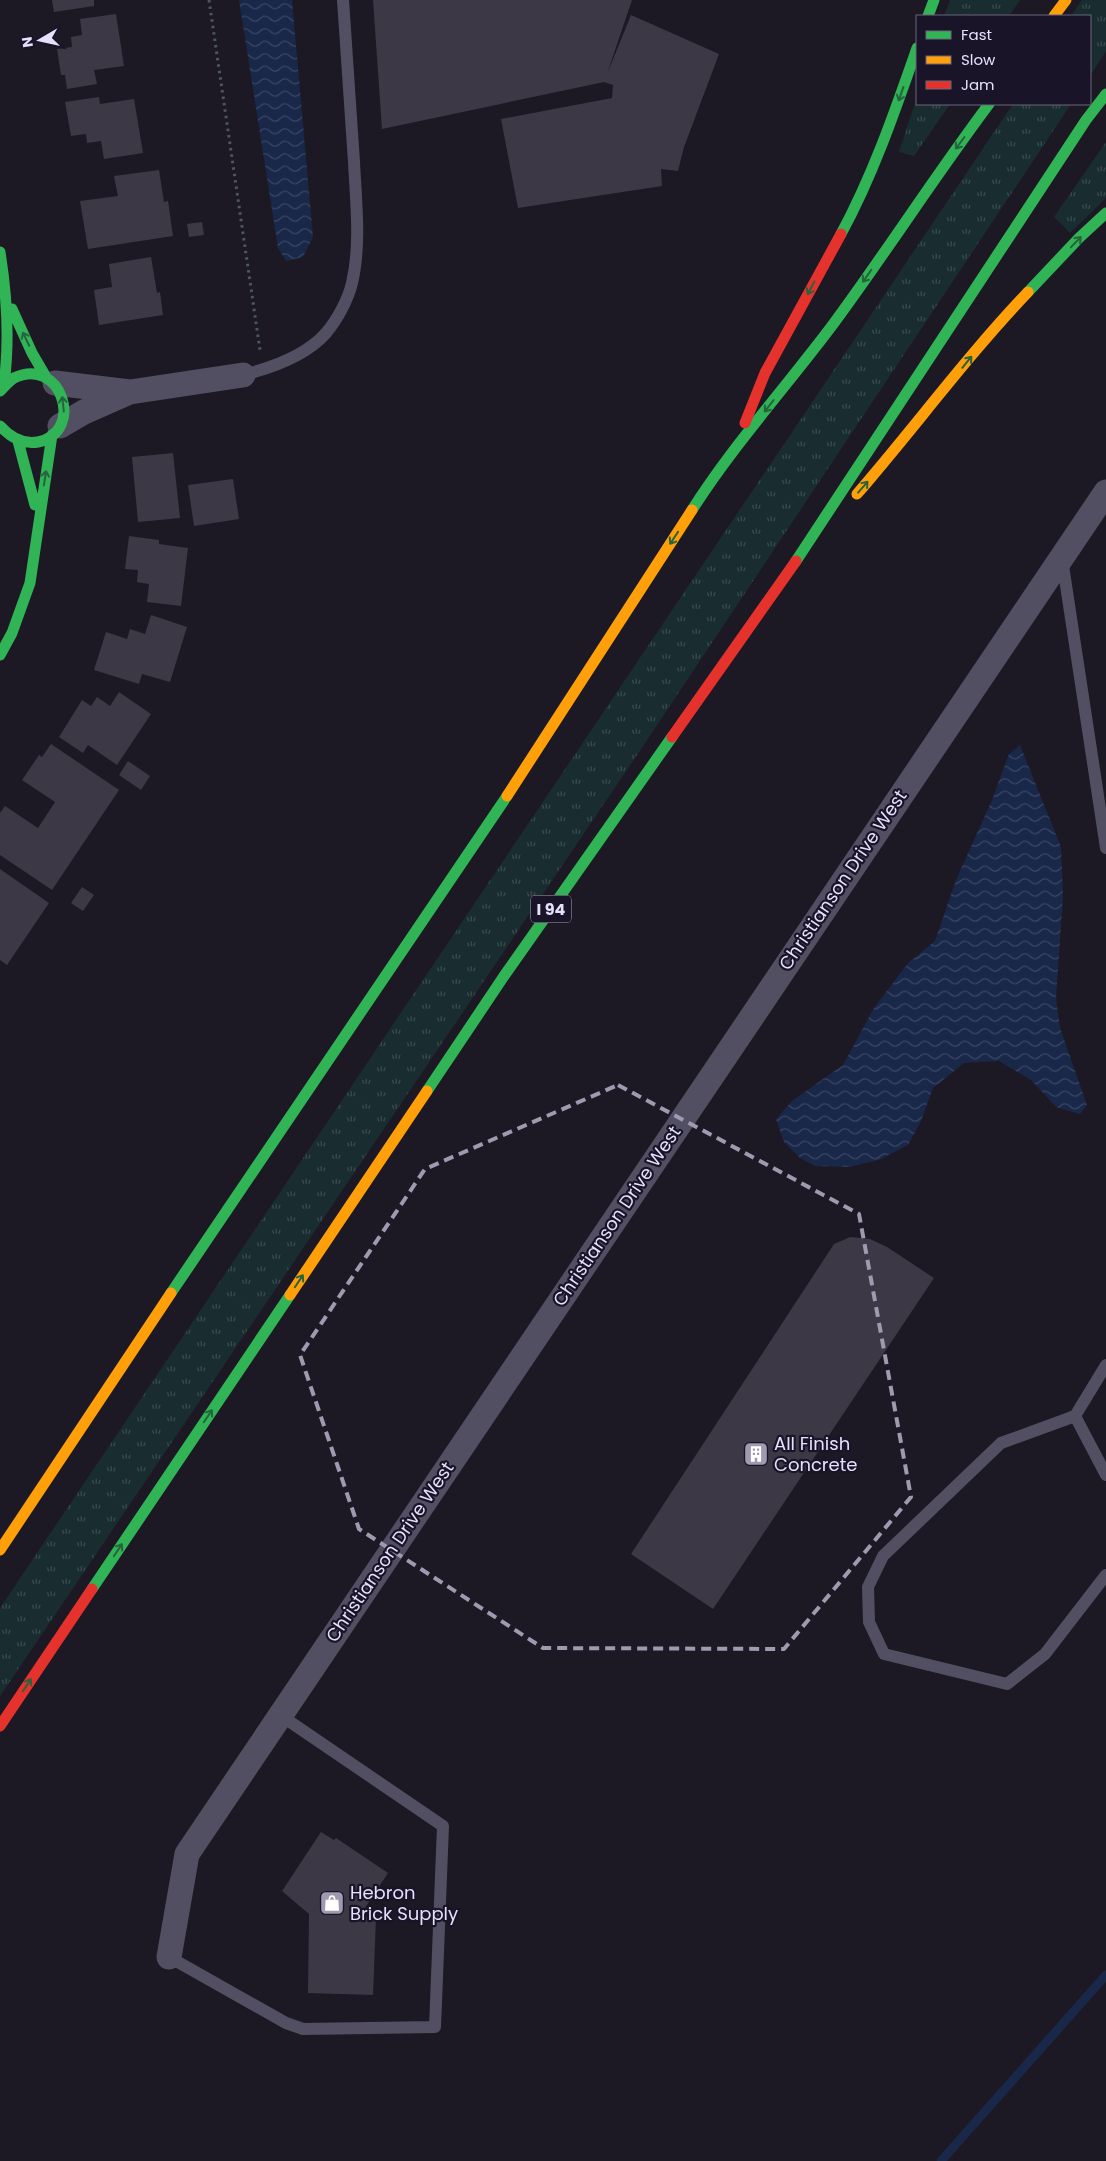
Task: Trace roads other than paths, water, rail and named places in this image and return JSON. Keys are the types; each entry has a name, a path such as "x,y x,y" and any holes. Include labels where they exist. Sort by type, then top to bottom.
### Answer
{"main road":[{"path":"928,15 934,0"},
{"path":"1055,15 1066,0"},
{"path":"732,453 765,373 852,213 896,109 916,51"},
{"name":"I 94","path":"0,1726 504,976 785,577 1086,120 1106,94"},
{"path":"0,1550 88,1415 541,746 696,504 732,453 834,324 947,160 988,105"},
{"path":"785,577 908,435 997,324 1079,238 1106,213"},
{"path":"0,252 8,301 8,357 2,388"},
{"path":"0,655 12,633 30,583 36,552 38,521 56,431 64,415 61,393 32,353 8,301"},
{"path":"2,388 23,374 35,373 50,380"},
{"path":"7,434 30,443 42,441 56,431"},
{"path":"7,434 38,521"}],"street":[{"path":"56,431 84,412 130,392 253,373"},
{"path":"50,380 130,392"},
{"name":"Christianson Drive West","path":"169,1957 187,1854 1106,492"}],"lane":[{"path":"253,373 304,352 325,334 338,315 352,285 357,256 356,193 343,0"},
{"path":"1062,557 1106,848"},
{"path":"1106,1365 1075,1416 1001,1443 883,1556 868,1587 869,1622 884,1654 1007,1684 1045,1654 1106,1575"},
{"path":"1075,1416 1106,1475"},
{"path":"169,1957 286,2023 303,2029 435,2027 443,1826 280,1715"}],"water":[{"path":"239,0 292,0 313,237 303,257 286,261 278,248"},
{"path":"1020,745 1061,847 1063,896 1056,998 1060,1028 1087,1105 1080,1114 1056,1107 1031,1080 999,1061 964,1063 933,1088 921,1121 908,1145 879,1160 849,1167 815,1166 800,1158 784,1142 776,1119 792,1101 843,1065 874,1008 908,963 935,941 956,880 992,800 1009,754"}],"waterway":[{"path":"941,2161 1106,1975"}],"place":[{"name":"All Finish Concrete","path":"756,1454"},
{"name":"Hebron Brick Supply","path":"332,1903"}]}
